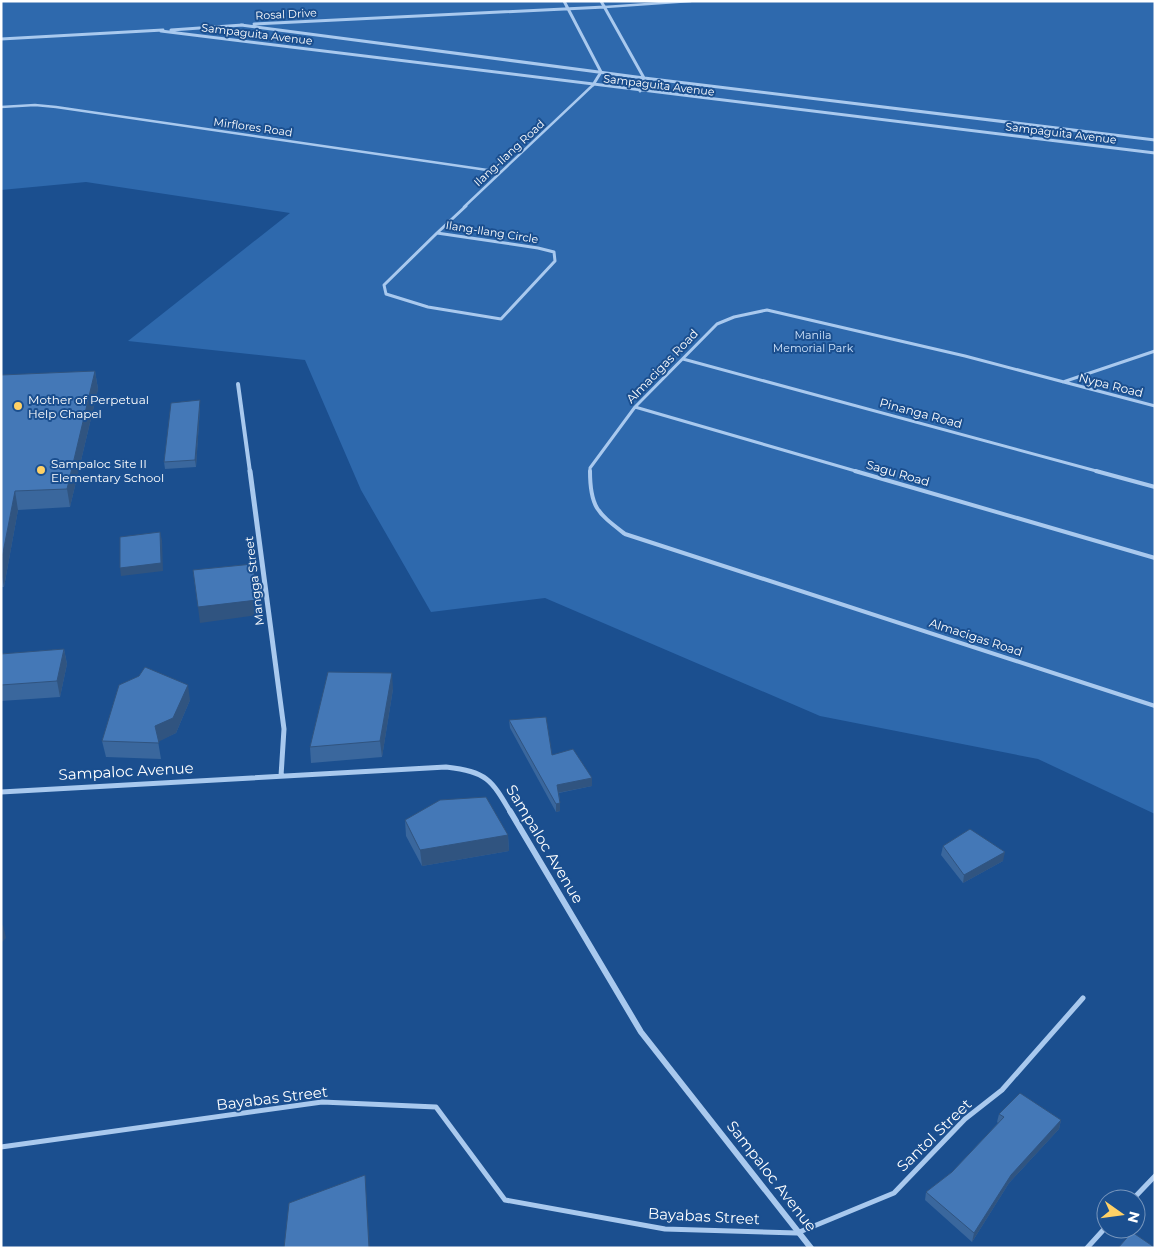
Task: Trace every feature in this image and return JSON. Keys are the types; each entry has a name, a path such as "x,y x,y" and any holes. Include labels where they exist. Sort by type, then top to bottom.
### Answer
{"street":[{"path":"564,1 601,72 593,85"},
{"path":"602,1 644,78 640,91"},
{"name":"Rosal Drive","path":"1,39 605,6"},
{"name":"Sampaguita Avenue","path":"241,25 644,78 1155,140"},
{"name":"Sampaguita Avenue","path":"161,31 1155,153"},
{"name":"Mangga Street","path":"238,384 284,729 281,776"},
{"name":"Sampaloc Avenue","path":"1,792 446,767 471,770 494,784 641,1032 811,1248"}],"lane":[{"name":"Rosal Drive","path":"605,6 691,1"},
{"name":"Ilang-Ilang Road","path":"438,233 593,85"},
{"name":"Mirflores Road","path":"1,107 35,105 56,107 501,172"},
{"name":"Ilang-Ilang Circle","path":"438,233 538,248 554,252 555,261 502,319 456,312 386,294 384,285 438,233"},
{"name":"Almacigas Road","path":"1062,382 964,356 767,310 734,317 717,324 635,407 590,468 590,487 598,513 625,534 1155,706"},
{"path":"1062,382 1155,351"},
{"name":"Pinanga Road","path":"683,359 1155,487"},
{"name":"Nypa Road","path":"1062,382 1155,406"},
{"name":"Sagu Road","path":"635,407 1155,558"},
{"name":"Santol Street","path":"798,1233 894,1193 965,1119 1002,1090 1083,998"},
{"name":"Bayabas Street","path":"1,1147 322,1102 436,1107 506,1200 666,1229 798,1233"},
{"path":"1143,1189 1155,1176"},
{"path":"1087,1248 1096,1238"}],"green space":[{"name":"Manila Memorial Park","path":"1,1 1155,1 1155,814 1038,759 820,716 545,598 431,612 361,490 305,360 128,341 290,213 86,182 1,190"}],"building":[{"name":"Sampaloc Site II Elementary School","path":"95,371 67,489 15,491 1,563 1,375"},
{"path":"200,400 195,460 164,462 171,403"},
{"path":"160,532 161,563 120,568 120,537"},
{"path":"253,564 257,600 198,607 193,570"},
{"path":"64,649 57,681 1,685 1,654"},
{"path":"145,667 188,685 173,718 155,726 159,743 102,741 119,685 139,676"},
{"path":"328,672 392,673 380,741 310,747"},
{"path":"546,717 552,755 573,749 592,778 557,785 560,803 556,804 509,720"},
{"path":"486,797 508,835 420,850 405,820 440,800"},
{"path":"970,829 1005,852 964,875 943,846"},
{"path":"1020,1093 1061,1120 1011,1175 974,1233 926,1192 952,1172 1004,1117 999,1114"},
{"path":"365,1175 369,1248 284,1248 289,1203"},
{"path":"1126,1239 1142,1239 1155,1246 1155,1248 1118,1248"}],"place":[{"name":"Mother of Perpetual Help Chapel","path":"18,406"},
{"name":"Sampaloc Site II Elementary School","path":"41,470"}]}
